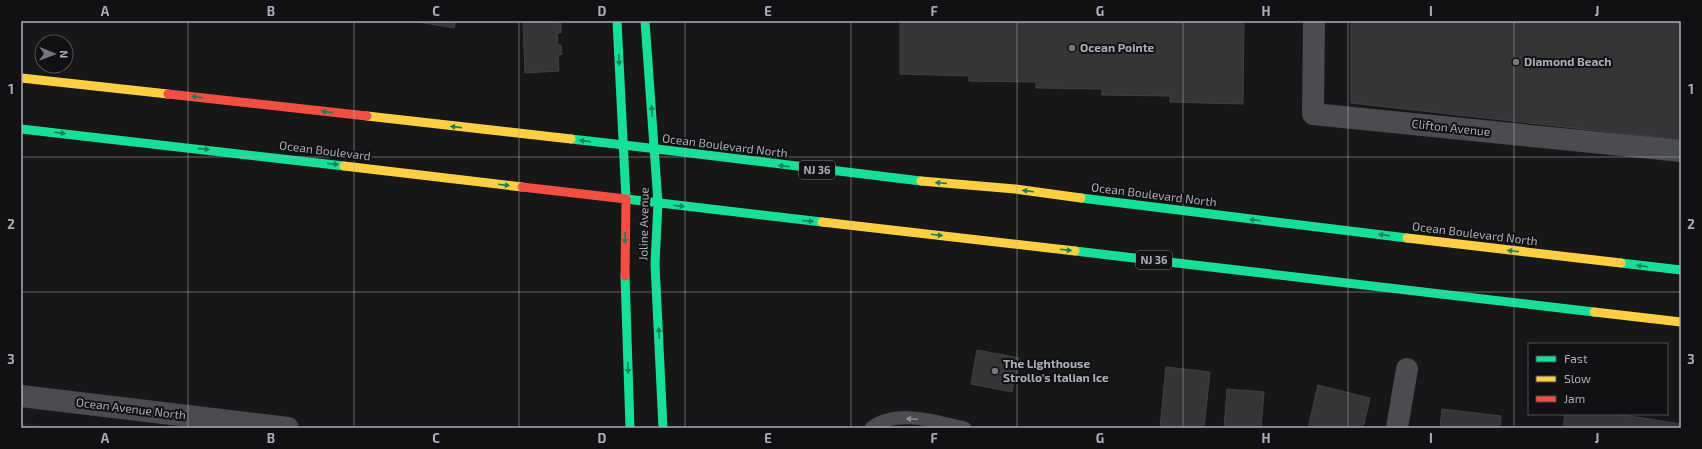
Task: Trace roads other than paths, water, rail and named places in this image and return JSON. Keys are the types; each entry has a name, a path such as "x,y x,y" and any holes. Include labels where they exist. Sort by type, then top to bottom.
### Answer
{"main road":[{"name":"Joline Avenue","path":"617,21 626,199 625,272 630,428"},
{"name":"Joline Avenue","path":"645,21 658,203 656,264 663,428"},
{"path":"21,78 624,145"},
{"name":"Ocean Boulevard","path":"21,129 626,199"},
{"name":"Ocean Boulevard North","path":"624,145 896,179 1015,189 1254,220 1681,270"},
{"name":"NJ 36","path":"626,199 1681,322"}],"street":[{"name":"Clifton Avenue","path":"1314,21 1313,114 1681,151"},
{"path":"1397,428 1407,369"},
{"name":"Ocean Avenue North","path":"21,396 288,428"}],"lane":[{"path":"871,428 893,419 914,418 965,428"}],"place":[{"name":"Ocean Pointe","path":"1072,48"},
{"name":"Diamond Beach","path":"1516,62"},
{"name":"The Lighthouse Strollo's Italian Ice","path":"995,371"}]}
